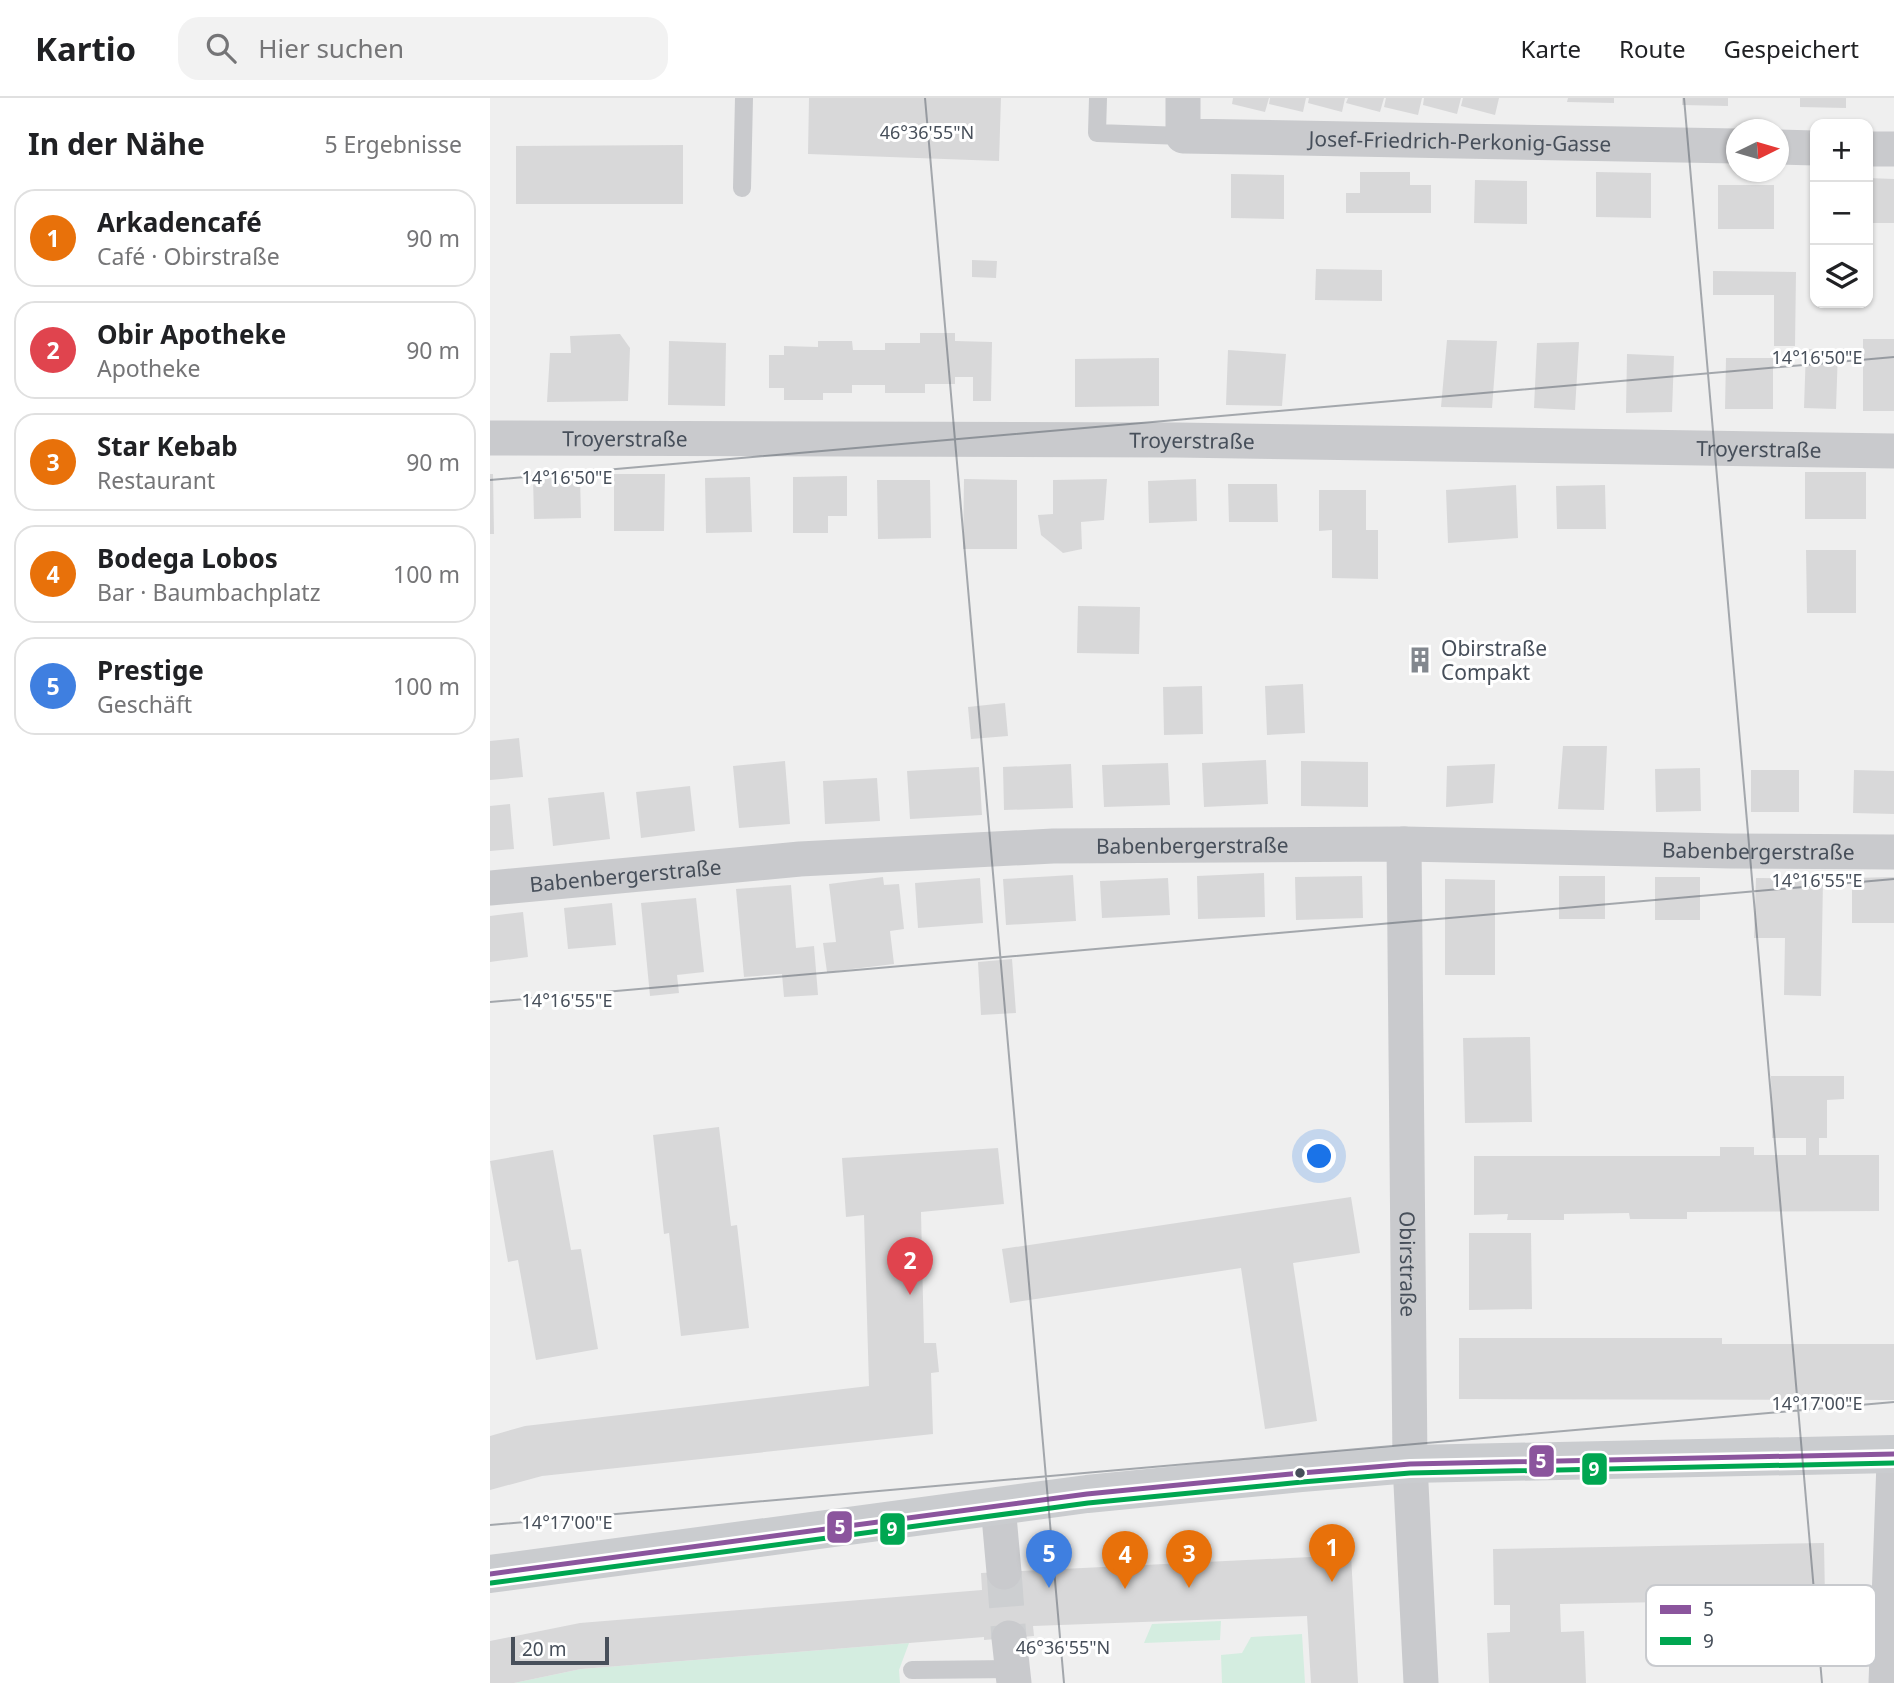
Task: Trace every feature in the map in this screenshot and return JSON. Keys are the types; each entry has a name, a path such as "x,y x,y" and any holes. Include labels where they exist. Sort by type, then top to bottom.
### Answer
{"street":[{"path":"1183,98 1183,136"},
{"name":"Josef-Friedrich-Perkonig-Gasse","path":"1183,136 1726,146"},
{"path":"1789,147 1810,148"},
{"path":"1873,149 1894,149"},
{"name":"Troyerstraße","path":"490,438 1163,440 1894,452"},
{"name":"Babenbergerstraße","path":"490,888 800,859 1053,846 1404,844 1894,852"},
{"name":"Obirstraße","path":"1404,844 1410,1464 1421,1683"},
{"path":"490,1574 1100,1492 1301,1473 1410,1464 1894,1454"},
{"path":"1886,1683 1894,1462"},
{"path":"998,1505 1004,1572"}],"lane":[{"path":"742,188 744,98"},
{"name":"Josef-Friedrich-Perkonig-Gasse","path":"1098,98 1097,133 1183,136"},
{"path":"912,1670 1012,1663"}],"green space":[{"path":"1221,1621 1220,1640 1144,1643 1152,1624"},
{"path":"1302,1634 1305,1683 1222,1683 1221,1655 1242,1653 1251,1637"},
{"path":"909,1643 899,1670 900,1683 514,1683 581,1669"}],"building":[{"path":"809,98 1001,98 999,161 808,154"},
{"path":"1233,98 1269,98 1265,112 1232,104"},
{"path":"1270,98 1306,98 1303,112 1269,104"},
{"path":"1309,98 1345,98 1342,112 1308,103"},
{"path":"1348,98 1384,98 1380,112 1346,103"},
{"path":"1386,98 1422,98 1418,115 1384,107"},
{"path":"1424,98 1461,98 1457,114 1423,105"},
{"path":"1463,98 1499,98 1495,115 1461,106"},
{"path":"1568,98 1614,98 1614,103 1567,102"},
{"path":"1682,98 1728,98 1728,106 1682,105"},
{"path":"1800,98 1846,98 1846,108 1800,107"},
{"path":"683,145 683,204 516,204 516,146"},
{"path":"1360,172 1410,172 1410,185 1431,185 1431,213 1346,213 1346,193 1360,193"},
{"path":"1596,172 1651,173 1651,218 1596,217"},
{"path":"1231,174 1284,175 1284,219 1231,218"},
{"path":"1873,178 1894,179 1894,223 1873,223"},
{"path":"1475,180 1527,181 1527,224 1474,223"},
{"path":"1718,185 1774,185 1774,229 1718,229"},
{"path":"972,260 997,261 996,278 972,277"},
{"path":"1316,269 1382,270 1382,301 1315,300"},
{"path":"1713,271 1796,272 1795,346 1774,346 1774,295 1713,295"},
{"path":"920,333 955,333 955,341 992,342 991,401 973,401 973,377 955,377 955,384 925,384 925,393 885,393 885,385 852,385 852,393 823,393 823,400 784,400 784,388 769,388 769,355 784,355 784,346 818,347 818,341 852,341 853,350 885,350 885,343 920,343"},
{"path":"620,334 630,348 628,401 547,402 550,353 571,353 570,336"},
{"path":"1863,339 1894,339 1894,411 1863,411"},
{"path":"1447,340 1497,341 1492,408 1441,407"},
{"path":"669,341 726,343 725,406 668,405"},
{"path":"1579,342 1575,410 1534,408 1537,343"},
{"path":"1806,349 1838,350 1836,409 1804,408"},
{"path":"1228,350 1286,354 1282,406 1226,405"},
{"path":"1627,354 1674,356 1672,412 1626,413"},
{"path":"1159,358 1159,406 1075,407 1075,359"},
{"path":"1726,358 1773,358 1773,409 1725,409"},
{"path":"1805,472 1866,472 1866,519 1805,519"},
{"path":"490,474 493,474 494,534 490,534"},
{"path":"614,474 665,474 664,531 614,531"},
{"path":"580,476 581,518 534,519 533,477"},
{"path":"847,476 847,516 828,516 828,533 793,533 793,477"},
{"path":"750,477 752,532 706,533 705,478"},
{"path":"964,479 1017,480 1017,549 963,549"},
{"path":"1107,479 1104,520 1081,522 1082,549 1063,553 1041,535 1038,515 1053,514 1053,480"},
{"path":"1196,479 1197,521 1149,523 1148,481"},
{"path":"877,480 930,480 931,538 878,539"},
{"path":"1228,484 1277,484 1278,522 1229,522"},
{"path":"1516,485 1518,538 1448,543 1446,490"},
{"path":"1605,485 1606,529 1557,529 1556,486"},
{"path":"1319,490 1366,490 1366,530 1378,530 1378,579 1332,578 1332,530 1319,531"},
{"path":"1806,550 1856,550 1856,613 1807,613"},
{"path":"1078,606 1140,607 1139,654 1077,653"},
{"name":"Obirstraße Compakt","path":"1424,650 1426,668 1416,669 1413,651"},
{"path":"1303,684 1305,733 1267,735 1265,686"},
{"path":"1202,686 1203,734 1164,735 1163,687"},
{"path":"1005,703 1008,736 971,739 968,707"},
{"path":"519,738 523,777 490,780 490,741"},
{"path":"1563,746 1607,746 1604,810 1558,809"},
{"path":"1266,760 1268,804 1204,807 1202,763"},
{"path":"785,761 790,824 739,828 733,766"},
{"path":"1301,761 1368,762 1368,807 1301,806"},
{"path":"1168,763 1170,805 1104,807 1102,765"},
{"path":"1071,764 1073,808 1004,810 1003,767"},
{"path":"1495,764 1493,803 1446,807 1447,766"},
{"path":"979,767 982,815 910,819 907,771"},
{"path":"1700,768 1701,811 1656,812 1655,769"},
{"path":"1751,770 1799,770 1799,812 1751,812"},
{"path":"1854,770 1894,771 1894,814 1853,813"},
{"path":"877,778 880,821 825,824 823,781"},
{"path":"690,786 695,831 641,838 636,792"},
{"path":"604,792 610,839 553,846 548,798"},
{"path":"510,804 514,849 490,851 490,806"},
{"path":"1264,873 1265,917 1198,919 1197,876"},
{"path":"1073,875 1076,921 1006,925 1003,879"},
{"path":"1362,876 1363,918 1296,920 1295,877"},
{"path":"1559,876 1605,876 1605,919 1559,919"},
{"path":"883,877 884,885 899,884 904,929 890,931 894,964 827,972 823,943 836,942 829,884"},
{"path":"1655,877 1700,877 1700,920 1655,920"},
{"path":"1894,877 1894,923 1852,923 1852,878"},
{"path":"980,878 983,923 918,928 915,883"},
{"path":"1168,878 1170,915 1102,918 1100,881"},
{"path":"1756,878 1823,879 1821,996 1784,995 1785,938 1754,938"},
{"path":"1445,879 1495,880 1495,975 1445,975"},
{"path":"791,885 796,948 814,946 818,995 784,997 782,974 744,977 736,889"},
{"path":"696,898 704,972 677,975 679,993 650,996 641,903"},
{"path":"612,903 616,945 568,949 564,908"},
{"path":"523,912 528,957 490,962 490,916"},
{"path":"1012,959 1016,1013 981,1015 978,962"},
{"path":"1530,1037 1532,1122 1465,1123 1463,1038"},
{"path":"1771,1076 1844,1076 1844,1099 1827,1100 1827,1138 1819,1138 1819,1155 1879,1155 1879,1211 1687,1212 1687,1219 1630,1219 1629,1213 1564,1214 1564,1220 1507,1220 1508,1214 1474,1215 1474,1156 1720,1156 1720,1147 1754,1147 1754,1155 1806,1155 1806,1138 1772,1138"},
{"path":"719,1127 731,1226 737,1225 749,1328 681,1336 669,1233 664,1234 653,1135"},
{"path":"998,1148 1004,1204 921,1212 924,1343 936,1343 939,1372 931,1373 933,1434 542,1476 490,1490 490,1436 525,1426 869,1386 864,1215 846,1217 842,1158"},
{"path":"553,1150 571,1250 581,1249 598,1349 536,1360 518,1260 508,1262 490,1161"},
{"path":"1351,1197 1360,1253 1293,1263 1317,1421 1265,1429 1241,1268 1010,1303 1002,1249"},
{"path":"1469,1233 1531,1233 1532,1309 1469,1310"},
{"path":"1459,1338 1722,1338 1722,1344 1894,1344 1894,1400 1459,1399"},
{"path":"1824,1543 1825,1585 1646,1585 1646,1602 1560,1604 1561,1632 1584,1631 1586,1683 1489,1683 1487,1633 1510,1632 1510,1605 1494,1605 1493,1549"},
{"path":"1351,1555 1358,1683 1311,1683 1307,1616 1033,1626 1034,1636 984,1640 984,1637 581,1669 514,1683 490,1683 490,1641 580,1623 982,1590 981,1573"}],"tunnel":[{"path":"1004,1572 1009,1638"}],"transit line":[{"name":"5","path":"490,1574 1087,1494 1301,1473 1410,1464 1894,1454"},
{"name":"9","path":"491,1583 1088,1503 1302,1482 1410,1473 1894,1463"}],"place":[{"name":"Obirstraße Compakt","path":"1420,660"},
{"name":"Obir Apotheke","path":"910,1295"},
{"name":"Arkadencafé","path":"1332,1582"},
{"name":"Prestige","path":"1049,1588"},
{"name":"Star Kebab","path":"1189,1588"},
{"name":"Bodega Lobos","path":"1125,1589"}]}
